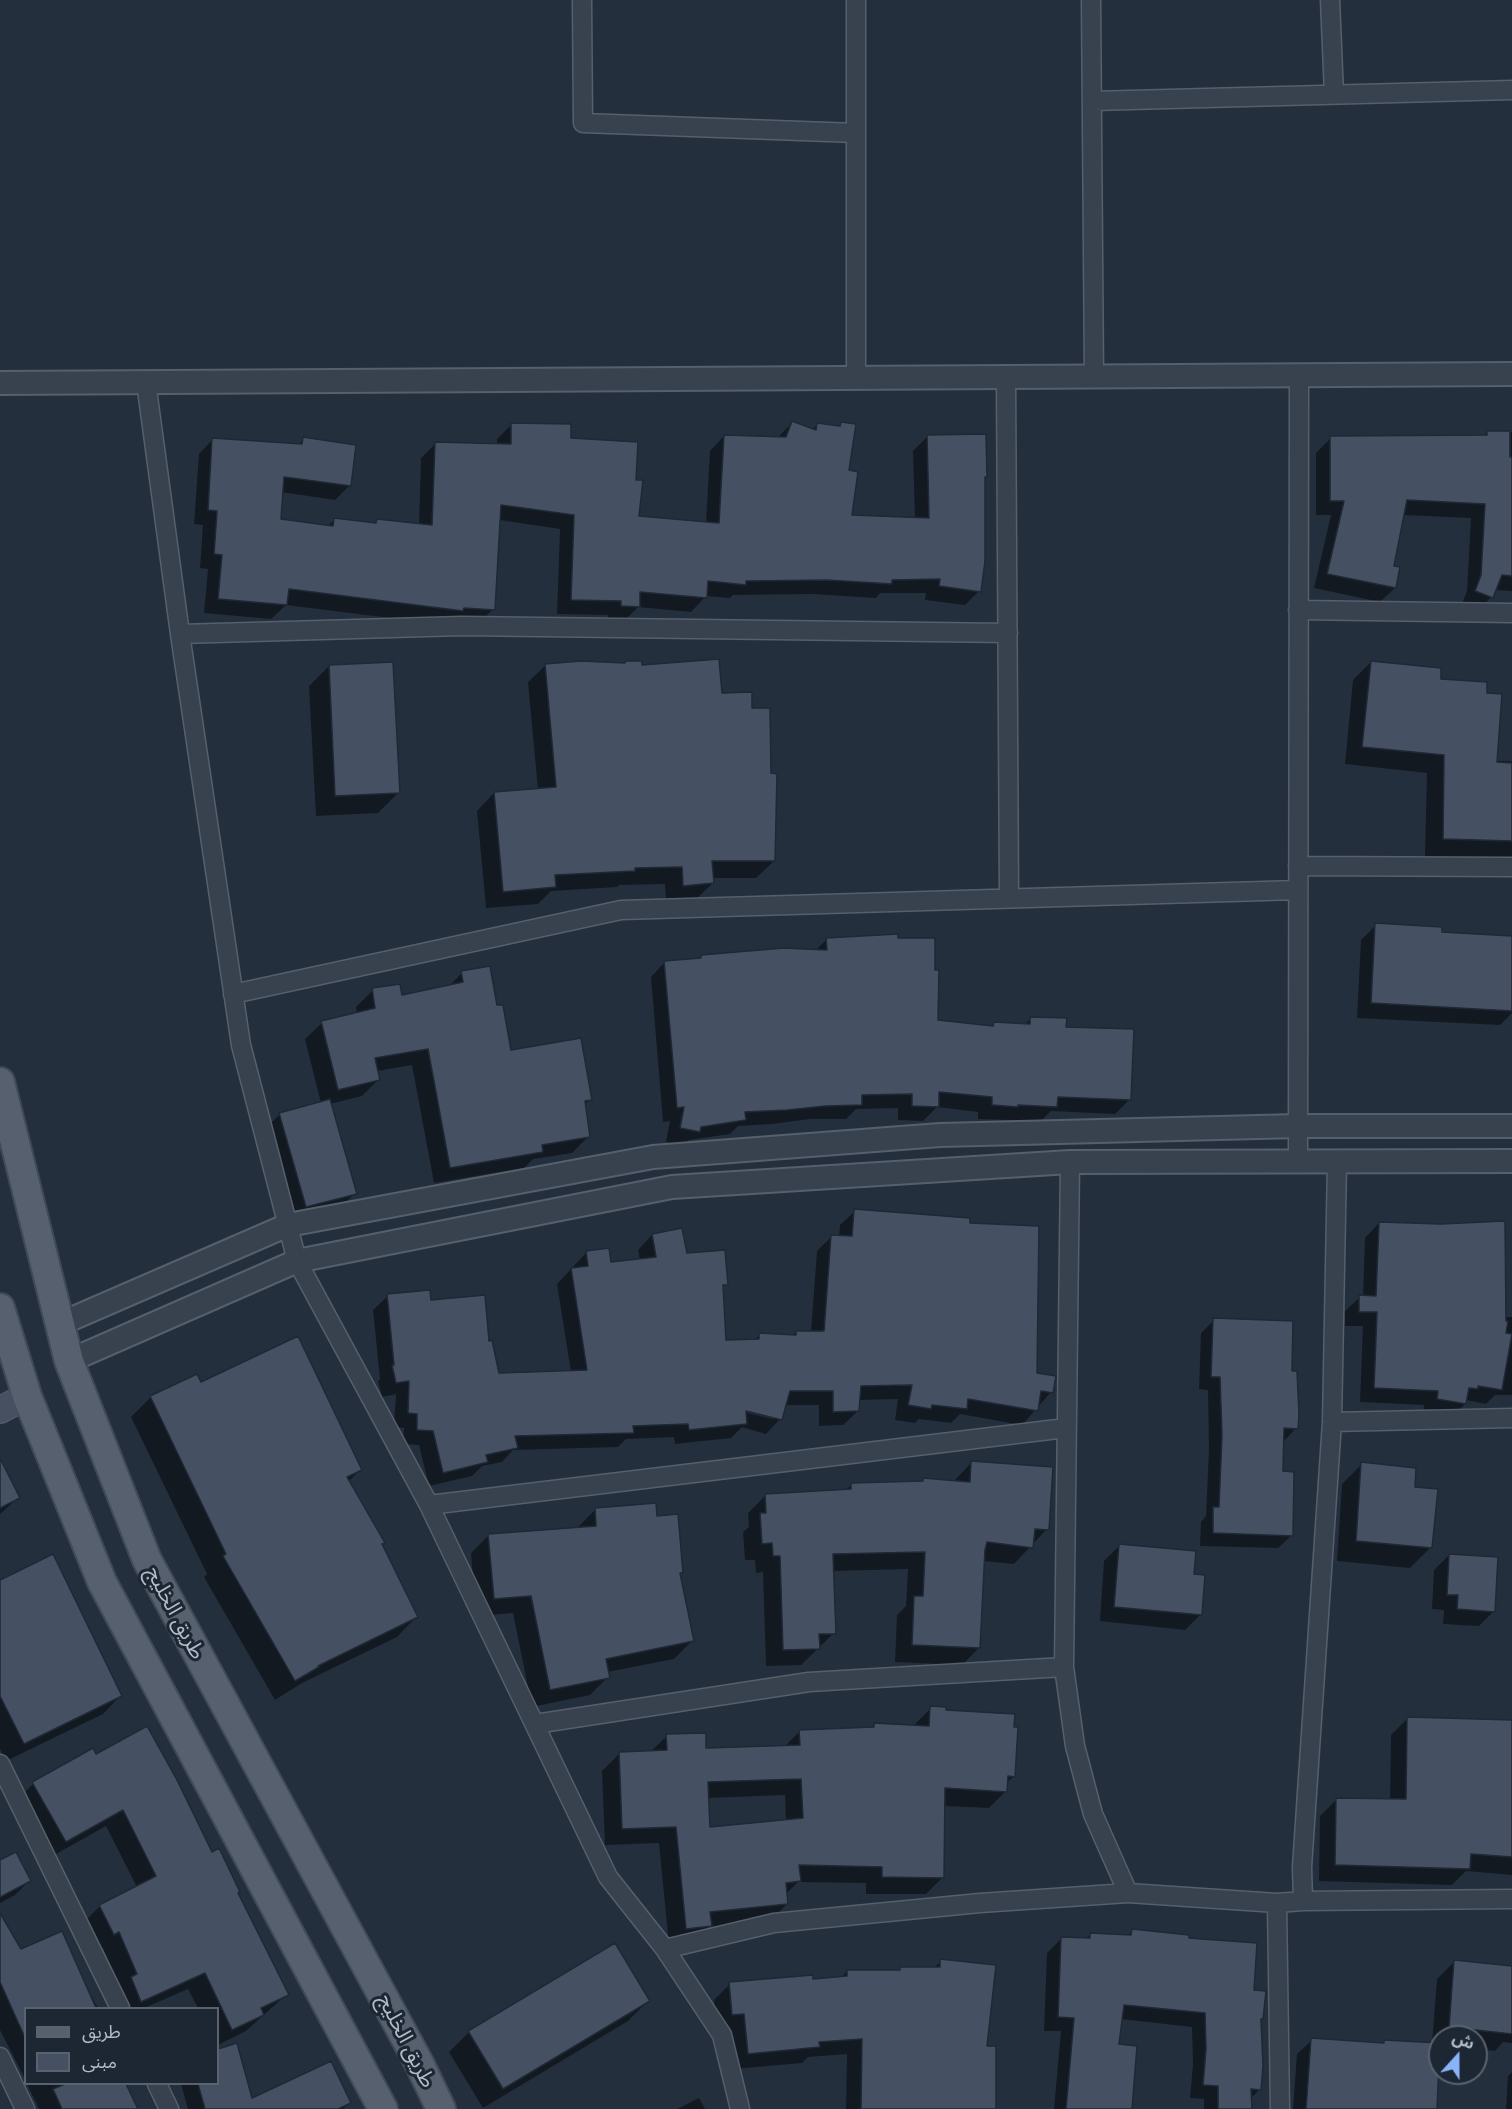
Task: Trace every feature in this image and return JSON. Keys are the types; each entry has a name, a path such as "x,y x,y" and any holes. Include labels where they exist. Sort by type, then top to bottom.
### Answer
{"main road":[{"name":"طريق الخليج","path":"0,1082 69,1361 147,1560 420,2065 441,2109"},
{"path":"0,1308 5,1343 102,1582 383,2109"},
{"path":"0,1410 27,1396"}],"street":[{"path":"582,0 583,123 856,133"},
{"path":"856,0 856,378"},
{"path":"1091,0 1094,376"},
{"path":"1330,0 1334,94"},
{"path":"1092,100 1512,90"},
{"path":"0,383 1512,374"},
{"path":"1298,1162 1299,375"},
{"path":"1006,377 1009,898"},
{"path":"146,382 180,634 241,1046 297,1261 429,1505 609,1877 664,1949 722,2035 740,2109"},
{"path":"1298,610 1512,614"},
{"path":"180,634 462,626 1008,633"},
{"path":"1298,866 1512,867"},
{"path":"233,994 621,910 1298,890"},
{"path":"60,1324 288,1225 653,1156 940,1135 1298,1126 1512,1126"},
{"path":"69,1361 297,1261 672,1187 1070,1162 1512,1161"},
{"path":"1070,1162 1064,1667 1075,1746 1094,1814 1128,1893"},
{"path":"1304,1900 1302,1867 1332,1422 1337,1162"},
{"path":"1332,1422 1512,1418"},
{"path":"429,1505 1066,1428"},
{"path":"536,1724 809,1682 1064,1667"},
{"path":"0,1764 6,1790 119,2007"},
{"path":"664,1949 774,1923 980,1903 1128,1893 1277,1903 1304,1900 1512,1899"},
{"path":"1277,1903 1280,2109"},
{"path":"0,2057 25,2109"},
{"path":"157,2085 169,2109"}],"building":[{"path":"792,421 816,430 817,423 840,426 841,422 856,424 849,470 858,472 852,515 929,518 927,435 986,434 985,561 981,592 939,586 940,579 892,580 892,584 827,580 746,581 746,585 708,581 707,598 640,592 640,607 621,606 621,601 571,600 574,515 501,505 495,610 464,608 463,611 289,589 287,605 218,599 222,555 214,554 217,511 208,510 212,438 302,444 303,437 356,445 351,486 284,477 281,519 333,526 334,518 376,523 377,519 432,525 435,442 511,444 511,423 571,424 571,438 638,442 636,480 643,480 639,516 719,523 724,435 786,437"},
{"path":"1487,431 1510,431 1510,457 1512,457 1512,576 1502,575 1493,598 1475,591 1481,575 1485,504 1407,500 1394,566 1400,567 1396,588 1327,574 1344,501 1330,501 1330,436 1487,435"},
{"path":"719,659 722,693 752,692 752,708 770,708 771,773 777,774 775,861 712,861 714,883 683,886 682,867 635,868 635,871 555,875 556,887 503,892 494,792 556,787 545,664 581,661 625,663 625,661 642,661 642,665"},
{"path":"1371,661 1441,668 1441,679 1487,682 1487,693 1502,694 1497,762 1512,763 1512,841 1443,839 1444,755 1362,747"},
{"path":"393,662 400,793 335,796 329,665"},
{"path":"1375,923 1442,927 1442,932 1512,936 1512,1011 1371,1003"},
{"path":"898,934 898,938 935,938 935,970 939,970 938,1020 993,1026 994,1022 1030,1024 1030,1017 1067,1018 1066,1027 1134,1029 1131,1100 1058,1097 1057,1107 1018,1105 1018,1107 992,1105 992,1097 939,1092 939,1107 912,1106 912,1094 862,1095 862,1105 745,1112 746,1120 701,1127 700,1132 680,1128 684,1107 677,1108 664,961 701,958 701,955 784,948 827,950 826,938"},
{"path":"490,966 497,1005 503,1005 511,1050 581,1038 592,1100 585,1101 590,1137 542,1145 543,1152 450,1168 428,1049 375,1058 380,1080 338,1090 321,1021 375,1008 372,988 400,984 402,995 463,982 461,971"},
{"path":"330,1099 357,1194 306,1207 279,1113"},
{"path":"854,1209 970,1218 970,1223 1039,1226 1037,1373 1056,1376 1053,1393 1041,1391 1038,1411 968,1399 967,1409 932,1405 931,1409 908,1405 912,1385 861,1386 859,1411 833,1412 833,1391 790,1391 782,1420 746,1411 747,1424 689,1430 688,1424 633,1426 634,1433 515,1436 518,1448 486,1455 488,1462 443,1473 433,1431 417,1430 417,1414 408,1413 409,1381 396,1383 392,1365 394,1365 387,1294 430,1290 431,1300 485,1295 489,1341 492,1340 499,1373 587,1370 571,1268 588,1266 586,1251 609,1248 611,1262 656,1257 652,1234 682,1228 687,1253 725,1250 728,1285 723,1285 726,1340 759,1339 759,1333 796,1335 796,1331 824,1331 831,1235 852,1236"},
{"path":"1505,1221 1506,1321 1508,1321 1506,1333 1512,1334 1502,1390 1478,1386 1478,1389 1469,1388 1466,1404 1437,1399 1438,1391 1374,1388 1377,1312 1359,1312 1359,1295 1376,1296 1379,1222 1441,1224"},
{"path":"1213,1318 1293,1321 1292,1371 1297,1371 1299,1415 1298,1429 1284,1428 1283,1471 1294,1472 1293,1536 1213,1533 1213,1507 1219,1507 1222,1435 1220,1377 1211,1377"},
{"path":"298,1336 362,1470 347,1477 385,1543 382,1544 418,1617 318,1666 295,1681 223,1556 226,1554 150,1396 197,1374 201,1382"},
{"path":"0,1458 20,1498 0,1508"},
{"path":"971,1461 1053,1467 1049,1530 1035,1529 1033,1548 987,1542 980,1648 912,1645 914,1596 923,1596 925,1552 833,1554 836,1634 819,1634 820,1649 783,1650 780,1556 773,1556 772,1543 762,1544 760,1513 766,1513 765,1494 851,1489 851,1483 923,1481 923,1478 970,1482"},
{"path":"1361,1462 1416,1468 1415,1487 1438,1489 1432,1548 1356,1541"},
{"path":"656,1503 657,1516 678,1514 683,1573 680,1573 694,1641 606,1659 610,1678 550,1690 531,1596 494,1599 488,1534 596,1526 595,1508"},
{"path":"1119,1544 1196,1551 1194,1574 1205,1575 1202,1615 1114,1607"},
{"path":"53,1554 122,1696 24,1744 0,1696 0,1580"},
{"path":"1449,1554 1498,1557 1495,1612 1457,1609 1458,1595 1447,1595"},
{"path":"930,1706 946,1707 946,1710 1015,1714 1014,1727 1018,1727 1015,1777 1008,1776 1007,1792 945,1788 944,1878 882,1877 882,1867 799,1865 801,1881 786,1883 788,1904 710,1912 712,1926 686,1929 676,1827 622,1829 619,1752 667,1750 666,1734 706,1733 706,1748 800,1745 799,1730 874,1727 874,1723 929,1726","holes":["801,1779 803,1818 710,1827 708,1782"]},
{"path":"1407,1717 1512,1720 1512,1857 1471,1854 1470,1869 1335,1865 1336,1798 1406,1799"},
{"path":"147,1726 177,1780 212,1852 219,1848 240,1892 238,1893 289,1995 261,2008 264,2015 232,2030 205,1973 141,2002 131,1977 137,1974 119,1932 114,1935 99,1905 156,1876 123,1810 66,1842 32,1782 93,1748 96,1754"},
{"path":"16,1852 31,1881 0,1897 0,1860"},
{"path":"0,1913 21,1949 62,1931 96,2007 24,2007 24,2036 0,1982"},
{"path":"1132,1929 1189,1935 1189,1938 1257,1943 1254,1990 1266,1991 1263,2019 1261,2019 1263,2066 1261,2090 1251,2089 1252,2109 1218,2109 1218,2086 1203,2085 1206,2049 1205,2013 1124,2005 1119,2044 1137,2046 1132,2109 1066,2109 1074,2018 1058,2017 1061,1937 1090,1938 1090,1933 1131,1935"},
{"path":"615,1943 650,2001 503,2089 468,2031"},
{"path":"940,1959 996,1965 987,2046 996,2046 996,2109 861,2109 862,2039 819,2042 820,2047 748,2054 744,2014 732,2015 729,1982 813,1975 813,1979 847,1976 847,1970 940,1967"},
{"path":"1454,1960 1512,1966 1512,2034 1488,2031 1488,2025 1449,2025"},
{"path":"1311,2038 1384,2043 1384,2040 1428,2042 1428,2085 1438,2085 1437,2109 1306,2109"},
{"path":"237,2043 252,2098 331,2061 351,2103 338,2109 205,2109 198,2085 219,2085 219,2049"},
{"path":"63,2085 126,2085 138,2109 62,2109 53,2089"}]}
